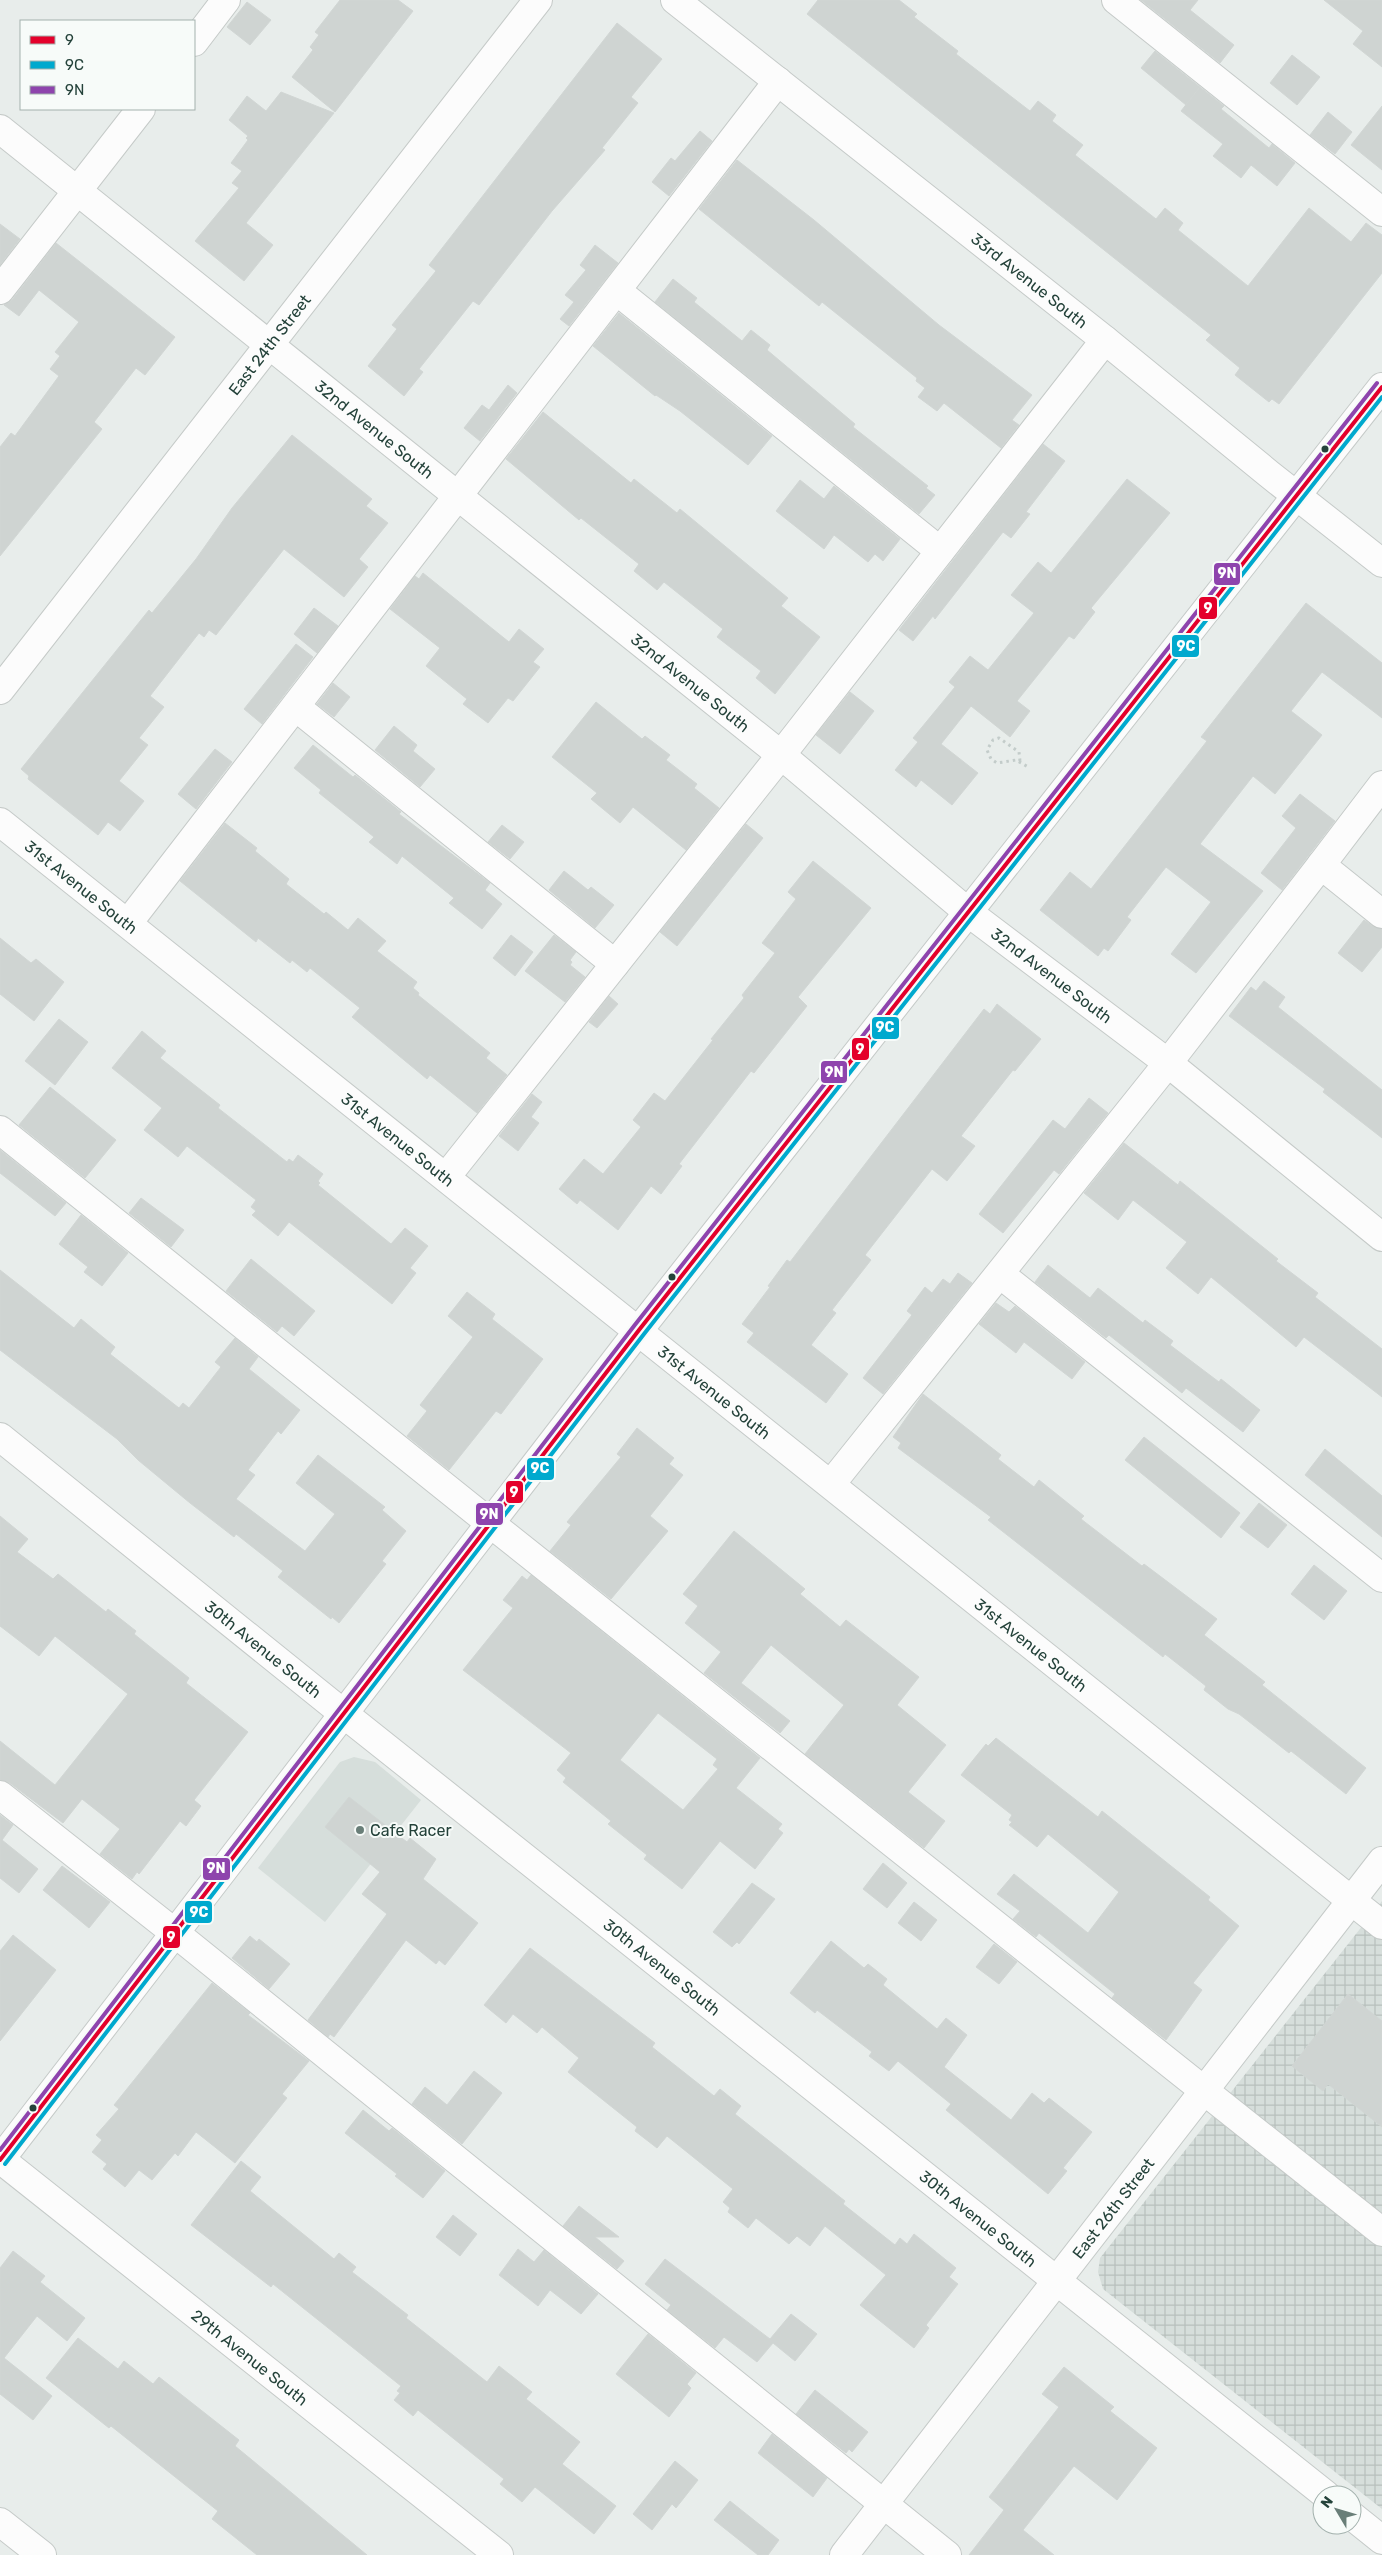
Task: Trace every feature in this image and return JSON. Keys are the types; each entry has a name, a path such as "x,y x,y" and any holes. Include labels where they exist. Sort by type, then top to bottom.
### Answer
{"street":[{"path":"195,41 226,0"},
{"name":"East 24th Street","path":"0,690 538,0"},
{"name":"33rd Avenue South","path":"675,0 1105,340 1296,496 1382,563"},
{"path":"1116,0 1382,212"},
{"path":"128,923 459,497 778,81"},
{"path":"0,290 140,110"},
{"name":"32nd Avenue South","path":"0,129 781,755 969,913 1168,1063 1382,1237"},
{"path":"617,291 940,551"},
{"path":"446,1177 781,755 1105,340"},
{"path":"0,2160 639,1330 1382,387"},
{"path":"296,707 615,964"},
{"path":"832,1484 1168,1063 1382,785"},
{"name":"31st Avenue South","path":"0,822 832,1484 1382,1925"},
{"path":"1321,865 1382,914"},
{"path":"0,1130 490,1523 1382,2232"},
{"path":"1000,1274 1382,1578"},
{"name":"30th Avenue South","path":"0,1437 344,1714 1313,2485"},
{"path":"0,1796 175,1933 947,2555"},
{"name":"East 26th Street","path":"844,2555 1382,1861"},
{"name":"29th Avenue South","path":"0,2160 499,2555"},
{"path":"0,2522 42,2555"},
{"path":"1362,2524 1382,2540"}],"path":[{"path":"1020,761 1019,752 999,738 993,740 987,750 991,759 997,763 1020,761 1030,768"}],"shaded area":[{"path":"354,1757 375,1762 421,1800 325,1922 258,1868 340,1762"},
{"path":"1382,1901 1382,2509 1362,2493 1362,2485 1352,2485 1103,2289 1098,2272 1100,2258"}],"building":[{"path":"340,0 398,0 413,11 335,112 292,77 313,50 310,47 319,35 315,32"},
{"path":"818,0 899,0 917,14 914,17 958,51 956,54 1030,111 1038,101 1056,115 1052,121 1083,145 1075,155 1156,219 1165,208 1183,223 1178,230 1248,286 1309,208 1351,242 1366,223 1382,235 1382,273 1279,404 1272,399 1269,402 1235,375 1240,368 1206,340 1211,335 807,14"},
{"path":"1141,0 1198,0 1190,10 1234,45 1220,63"},
{"path":"1324,0 1382,0 1382,67 1353,44 1363,31"},
{"path":"247,2 271,20 250,45 227,27"},
{"path":"617,23 662,59 631,97 638,103 602,148 605,150 552,211 479,305 473,301 419,369 423,372 404,396 368,366 397,329 392,325 436,271 429,265"},
{"path":"1155,51 1200,87 1186,105 1141,68"},
{"path":"1292,55 1320,77 1297,105 1270,83"},
{"path":"1200,87 1224,106 1221,109 1269,148 1272,144 1295,163 1277,186 1251,165 1241,178 1213,156 1223,144 1181,111"},
{"path":"281,92 334,113 246,223 273,245 244,281 195,241 239,188 232,183 242,171 231,163 248,140 246,138 248,136 229,120 247,96 266,111"},
{"path":"1382,106 1382,170 1351,145"},
{"path":"1328,112 1352,132 1335,154 1310,135"},
{"path":"700,131 712,141 669,196 652,182 671,158 675,161"},
{"path":"737,160 814,220 939,325 1032,395 1012,420 1019,425 1001,448 944,403 937,411 918,397 925,388 916,381 917,378 822,302 819,306 699,209"},
{"path":"0,224 20,239 0,265"},
{"path":"56,243 175,337 145,375 136,368 94,422 102,429 0,556 0,447 11,433 15,436 59,376 50,369 60,356 55,352 79,322 39,290 19,316 4,305 12,300"},
{"path":"595,245 618,263 569,326 560,319 574,302 565,295 586,270 580,265"},
{"path":"673,279 697,298 694,302 742,341 751,330 770,345 767,350 855,424 853,427 928,486 926,488 935,495 919,514 655,302"},
{"path":"619,313 772,436 748,465 680,411 655,396 593,346"},
{"path":"508,385 517,393 480,441 464,428 482,405 489,410"},
{"path":"543,412 631,483 634,479 677,513 680,509 788,598 781,606 820,637 775,694 756,678 761,671 717,637 723,629 664,582 657,590 634,571 639,564 581,518 579,520 506,459"},
{"path":"292,435 372,499 366,506 388,523 359,559 368,567 344,597 284,549 216,635 209,630 204,637 199,633 150,696 164,707 139,738 148,745 119,781 144,801 120,831 108,822 98,835 28,779 29,776 21,769 149,610 152,613 196,559 232,508"},
{"path":"1043,444 1065,461 1026,512 1030,514 1011,538 1003,532 935,619 933,616 913,641 899,630"},
{"path":"1127,479 1170,513 1091,608 1095,612 1074,639 1069,636 1017,701 1030,711 1010,737 971,706 941,744 978,773 952,805 921,780 916,787 895,770 918,742 913,738 955,687 949,682 970,656 988,670 1034,613 1011,595 1038,562 1051,573"},
{"path":"800,480 824,499 834,486 900,539 883,561 875,554 868,562 834,535 824,549 776,511"},
{"path":"423,573 509,642 519,629 544,649 533,662 540,667 513,701 508,698 488,723 463,704 467,699 426,666 440,648 390,609 415,576 419,579"},
{"path":"1306,603 1382,663 1382,718 1322,672 1291,711 1322,735 1275,794 1253,776 1200,844 1263,891 1196,973 1171,954 1211,902 1166,867 1127,917 1131,920 1108,951 1104,948 1098,956 1040,910 1070,872 1091,889 1207,741 1201,737"},
{"path":"314,608 338,626 317,653 294,634"},
{"path":"296,644 313,657 262,724 244,709"},
{"path":"333,683 350,697 334,717 317,704"},
{"path":"850,692 874,711 840,754 816,735"},
{"path":"596,702 642,739 645,736 670,755 666,760 697,784 694,788 719,808 686,850 633,807 620,823 591,799 597,793 552,757"},
{"path":"394,726 417,745 413,751 435,769 420,787 375,750"},
{"path":"313,745 353,777 355,775 401,812 399,814 490,883 485,890 502,904 482,929 449,903 454,898 402,856 397,864 369,842 374,837 319,793 321,790 294,768"},
{"path":"215,749 232,762 196,809 178,794"},
{"path":"1300,794 1335,821 1282,890 1261,873 1296,828 1282,816"},
{"path":"225,823 257,848 255,851 289,879 286,884 324,914 326,912 348,930 358,918 386,941 377,951 417,982 413,988 419,993 418,995 490,1053 486,1058 507,1075 477,1113 430,1075 427,1079 352,1017 360,1008 310,968 307,972 292,960 290,963 258,938 256,942 180,881"},
{"path":"746,824 763,838 677,946 660,932"},
{"path":"502,825 524,842 510,859 488,842"},
{"path":"813,861 871,908 798,997 807,1006 754,1073 751,1071 679,1164 682,1166 661,1194 651,1186 618,1230 580,1200 577,1204 559,1189 584,1159 603,1174 641,1127 633,1120 654,1093 665,1101 713,1040 711,1039 744,998 742,995 775,953 762,943 796,899 788,892"},
{"path":"564,871 588,890 591,887 614,905 595,928 549,890"},
{"path":"1364,920 1382,929 1382,947 1362,972 1338,953"},
{"path":"511,935 533,952 515,976 493,958"},
{"path":"554,935 576,952 570,960 572,962 570,965 585,977 565,1002 525,971"},
{"path":"0,938 31,963 36,959 64,982 34,1021 0,994"},
{"path":"1264,981 1285,997 1278,1007 1382,1090 1382,1138 1323,1092 1325,1089 1229,1016 1251,987 1256,991"},
{"path":"609,996 618,1004 597,1028 589,1022"},
{"path":"997,1004 1041,1039 1015,1071 1013,1070 961,1136 975,1146 947,1181 932,1169 865,1255 871,1260 832,1310 836,1313 811,1345 848,1374 826,1403 747,1342 754,1333 742,1324 770,1287 768,1286 787,1260 790,1262 984,1009 990,1014"},
{"path":"59,1019 88,1042 55,1085 25,1061"},
{"path":"142,1031 166,1051 160,1058 220,1105 218,1108 287,1162 289,1159 293,1162 298,1155 323,1174 318,1181 320,1183 318,1185 391,1244 405,1228 428,1246 410,1268 416,1273 392,1304 289,1222 278,1236 252,1215 256,1211 251,1207 256,1200 187,1146 178,1157 144,1130 162,1108 112,1068"},
{"path":"50,1087 116,1140 85,1178 19,1125"},
{"path":"532,1094 542,1102 531,1117 539,1123 518,1151 499,1136"},
{"path":"1089,1098 1108,1113 1059,1174 1054,1170 1003,1233 979,1214 1053,1120 1065,1129"},
{"path":"1124,1143 1178,1185 1180,1181 1278,1259 1276,1261 1318,1293 1315,1297 1382,1349 1382,1397 1304,1337 1296,1347 1211,1277 1198,1294 1166,1268 1187,1242 1133,1200 1118,1220 1084,1193"},
{"path":"0,1150 66,1203 55,1216 0,1173"},
{"path":"141,1198 184,1230 171,1247 129,1213"},
{"path":"81,1215 128,1253 102,1286 84,1272 88,1267 59,1244"},
{"path":"251,1259 315,1311 294,1336 282,1326 277,1332 226,1291"},
{"path":"1048,1265 1090,1298 1098,1288 1143,1323 1145,1320 1173,1341 1170,1345 1219,1382 1221,1379 1260,1410 1243,1432 1186,1388 1182,1393 1109,1335 1106,1338 1035,1282"},
{"path":"0,1270 74,1328 81,1319 115,1347 110,1354 179,1408 183,1403 189,1408 221,1367 215,1362 235,1338 258,1357 249,1369 300,1410 281,1434 278,1431 248,1470 255,1475 236,1499 305,1551 335,1514 296,1483 318,1455 385,1507 382,1510 406,1531 382,1561 386,1564 339,1623 332,1617 331,1619 278,1577 283,1571 236,1534 234,1537 190,1503 138,1460 117,1439 0,1350"},
{"path":"958,1273 972,1283 883,1394 863,1378 912,1315 907,1311 925,1287 932,1293 943,1279 950,1284"},
{"path":"467,1292 495,1314 492,1319 543,1359 501,1414 496,1411 449,1470 407,1436 427,1411 420,1405 473,1337 448,1316"},
{"path":"996,1303 1009,1312 1015,1306 1085,1362 1072,1379 1024,1342 1016,1353 979,1324"},
{"path":"923,1394 1001,1455 998,1459 1034,1487 1039,1480 1084,1516 1081,1519 1142,1566 1144,1564 1217,1619 1204,1635 1265,1682 1262,1685 1366,1768 1346,1794 1291,1751 1289,1753 1239,1714 1228,1709 1204,1690 1206,1686 1165,1654 1163,1657 988,1520 991,1517 898,1448 901,1443 893,1437"},
{"path":"637,1428 674,1458 669,1464 683,1475 650,1516 668,1531 611,1599 550,1551 571,1525 567,1522 621,1457 617,1454"},
{"path":"1144,1437 1240,1513 1221,1538 1125,1460"},
{"path":"1325,1449 1382,1496 1382,1537 1305,1475"},
{"path":"1259,1503 1287,1525 1268,1548 1240,1527"},
{"path":"0,1516 28,1539 17,1552 53,1579 58,1574 106,1612 108,1609 136,1631 134,1634 189,1678 186,1683 248,1732 194,1800 201,1806 186,1826 180,1821 139,1874 137,1872 132,1879 100,1854 120,1829 82,1799 63,1823 10,1783 0,1780 0,1741 55,1785 128,1694 55,1636 39,1656 0,1626"},
{"path":"734,1531 805,1589 800,1594 840,1627 846,1620 919,1677 897,1705 946,1745 908,1792 945,1821 924,1848 805,1754 844,1705 771,1645 741,1683 790,1721 780,1733 704,1673 721,1652 685,1623 698,1606 683,1594"},
{"path":"1314,1565 1347,1591 1324,1620 1291,1594"},
{"path":"531,1575 760,1758 736,1788 782,1824 778,1829 783,1833 755,1869 720,1841 682,1889 644,1859 647,1855 608,1824 611,1821 563,1782 566,1778 557,1770 571,1753 463,1670 513,1608 503,1600 522,1576 527,1580","holes":["658,1713 717,1759 713,1765 718,1769 683,1810 620,1760"]},
{"path":"996,1738 1098,1817 1102,1811 1210,1897 1208,1900 1239,1926 1193,1983 1202,1990 1166,2040 1112,1998 1115,1994 1039,1933 1036,1937 1013,1919 1020,1911 997,1894 1014,1874 1088,1933 1119,1892 1048,1834 1037,1847 1009,1825 1012,1822 1009,1820 1012,1815 961,1775 986,1744 988,1746"},
{"path":"349,1797 407,1842 410,1838 436,1859 423,1879 478,1923 445,1965 439,1960 436,1964 406,1940 334,2037 330,2034 328,2037 308,2020 387,1914 362,1894 380,1872 325,1827"},
{"path":"0,1815 13,1825 2,1840 38,1869 19,1893 0,1878"},
{"path":"883,1863 907,1883 887,1908 863,1889"},
{"path":"62,1866 110,1902 89,1928 43,1890"},
{"path":"752,1883 775,1899 739,1944 737,1942 732,1947 713,1932"},
{"path":"914,1902 937,1920 921,1941 898,1923"},
{"path":"13,1935 56,1970 0,2041 0,1951"},
{"path":"250,1936 257,1942 259,1939 290,1964 269,1989 232,1958"},
{"path":"831,1941 864,1968 868,1964 887,1979 883,1985 937,2029 946,2018 967,2035 944,2067 1011,2120 1032,2093 1044,2103 1049,2098 1092,2132 1063,2168 1067,2171 1048,2194 946,2110 951,2104 898,2061 889,2071 869,2056 872,2052 817,2010 815,2013 790,1993"},
{"path":"994,1944 1017,1962 999,1984 976,1967"},
{"path":"530,1948 655,2043 652,2047 714,2096 720,2089 741,2106 735,2114 845,2201 843,2204 895,2245 900,2238 907,2244 914,2234 956,2268 949,2277 958,2284 926,2325 929,2328 914,2348 860,2305 886,2275 825,2226 810,2246 797,2236 789,2244 756,2218 748,2228 728,2212 730,2208 723,2202 733,2189 667,2136 657,2148 635,2131 637,2127 568,2072 579,2058 542,2027 537,2033 513,2014 506,2023 484,2005"},
{"path":"212,1983 250,2013 248,2015 309,2061 282,2094 287,2098 235,2163 196,2132 178,2156 175,2153 152,2180 139,2170 125,2187 103,2169 107,2164 92,2152 102,2140 96,2135 119,2109 114,2105"},
{"path":"1348,1994 1382,2021 1382,2127 1328,2084 1323,2091 1292,2066"},
{"path":"474,2071 502,2093 462,2144 412,2104 425,2087 447,2105"},
{"path":"363,2110 389,2131 392,2128 445,2171 423,2198 395,2176 397,2174 345,2133"},
{"path":"241,2161 261,2177 250,2191 334,2259 339,2253 356,2267 352,2272 408,2315 406,2318 487,2382 499,2366 532,2392 526,2399 580,2442 562,2464 616,2506 594,2534 535,2487 522,2502 500,2484 504,2479 418,2410 413,2416 394,2400 400,2393 397,2391 401,2386 273,2284 271,2287 191,2225"},
{"path":"579,2206 619,2237 595,2237 624,2261 617,2269 563,2226"},
{"path":"453,2215 477,2234 460,2256 436,2237"},
{"path":"518,2249 534,2262 544,2250 598,2294 581,2314 550,2290 538,2306 499,2275"},
{"path":"13,2251 45,2276 40,2282 85,2318 67,2341 37,2316 4,2358 52,2396 33,2420 0,2394 0,2268"},
{"path":"665,2259 770,2339 791,2314 817,2334 795,2361 773,2343 757,2362 724,2337 715,2348 667,2310 671,2305 645,2284"},
{"path":"648,2334 696,2373 687,2384 691,2388 669,2417 616,2374"},
{"path":"78,2338 118,2369 124,2361 153,2384 159,2377 239,2440 235,2446 367,2555 257,2555 212,2519 218,2511 111,2426 109,2428 46,2378"},
{"path":"1064,2367 1114,2407 1110,2411 1157,2448 1117,2500 1074,2466 1023,2530 1054,2555 969,2555 1004,2510 989,2497 1059,2407 1042,2394"},
{"path":"815,2390 868,2432 852,2452 849,2449 846,2453 796,2414"},
{"path":"772,2434 827,2478 813,2497 758,2453"},
{"path":"675,2461 698,2480 676,2508 672,2504 652,2530 633,2514"},
{"path":"730,2501 779,2540 768,2555 758,2555 714,2520"}],"transit line":[{"name":"9N","path":"0,2150 634,1326 1377,383"},
{"name":"9","path":"0,2160 639,1330 1382,387"},
{"name":"9C","path":"5,2164 644,1334 1382,397"}],"place":[{"name":"Cafe Racer","path":"360,1830"}]}
